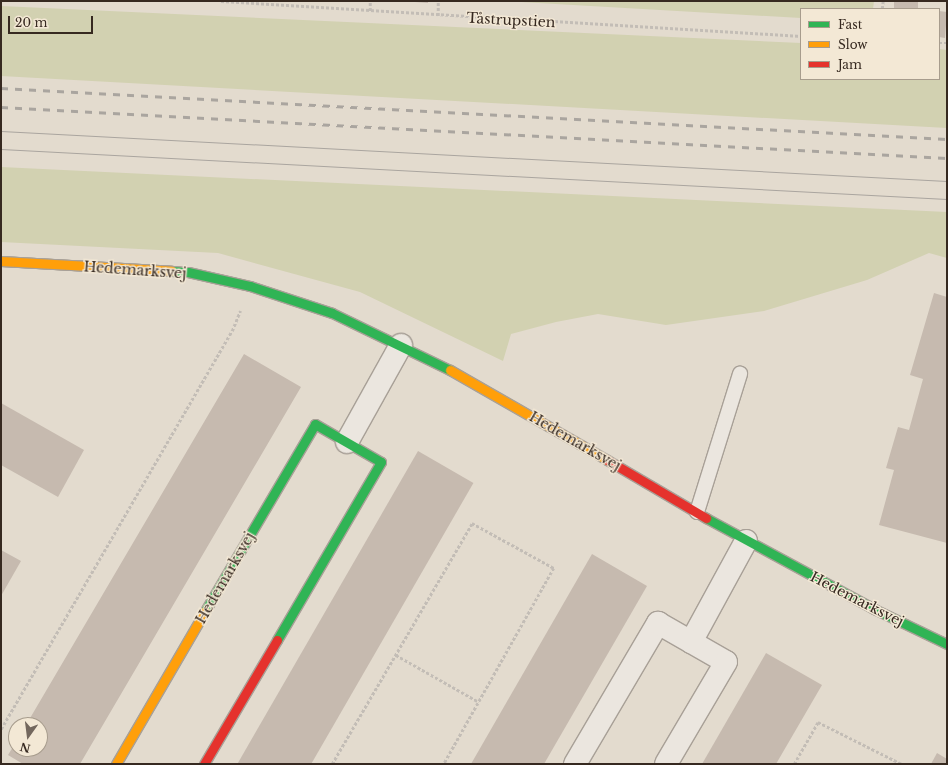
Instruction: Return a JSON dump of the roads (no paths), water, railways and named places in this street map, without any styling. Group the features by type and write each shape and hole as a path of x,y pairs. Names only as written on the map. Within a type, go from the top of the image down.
{"street":[{"name":"Hedemarksvej","path":"1,261 188,272 250,286 332,313 401,344 480,386 746,541 874,609 947,644"},
{"path":"347,442 401,344"},
{"name":"Hedemarksvej","path":"116,764 315,424 381,462 204,764"},
{"path":"692,642 746,541"},
{"path":"575,764 658,623 726,662 666,764"}],"lane":[{"path":"697,512 740,374"}],"tram line":[{"path":"1,131 947,181"},
{"path":"1,149 947,199"}],"railway":[{"path":"1,88 947,139"},
{"path":"1,107 947,158"}]}
